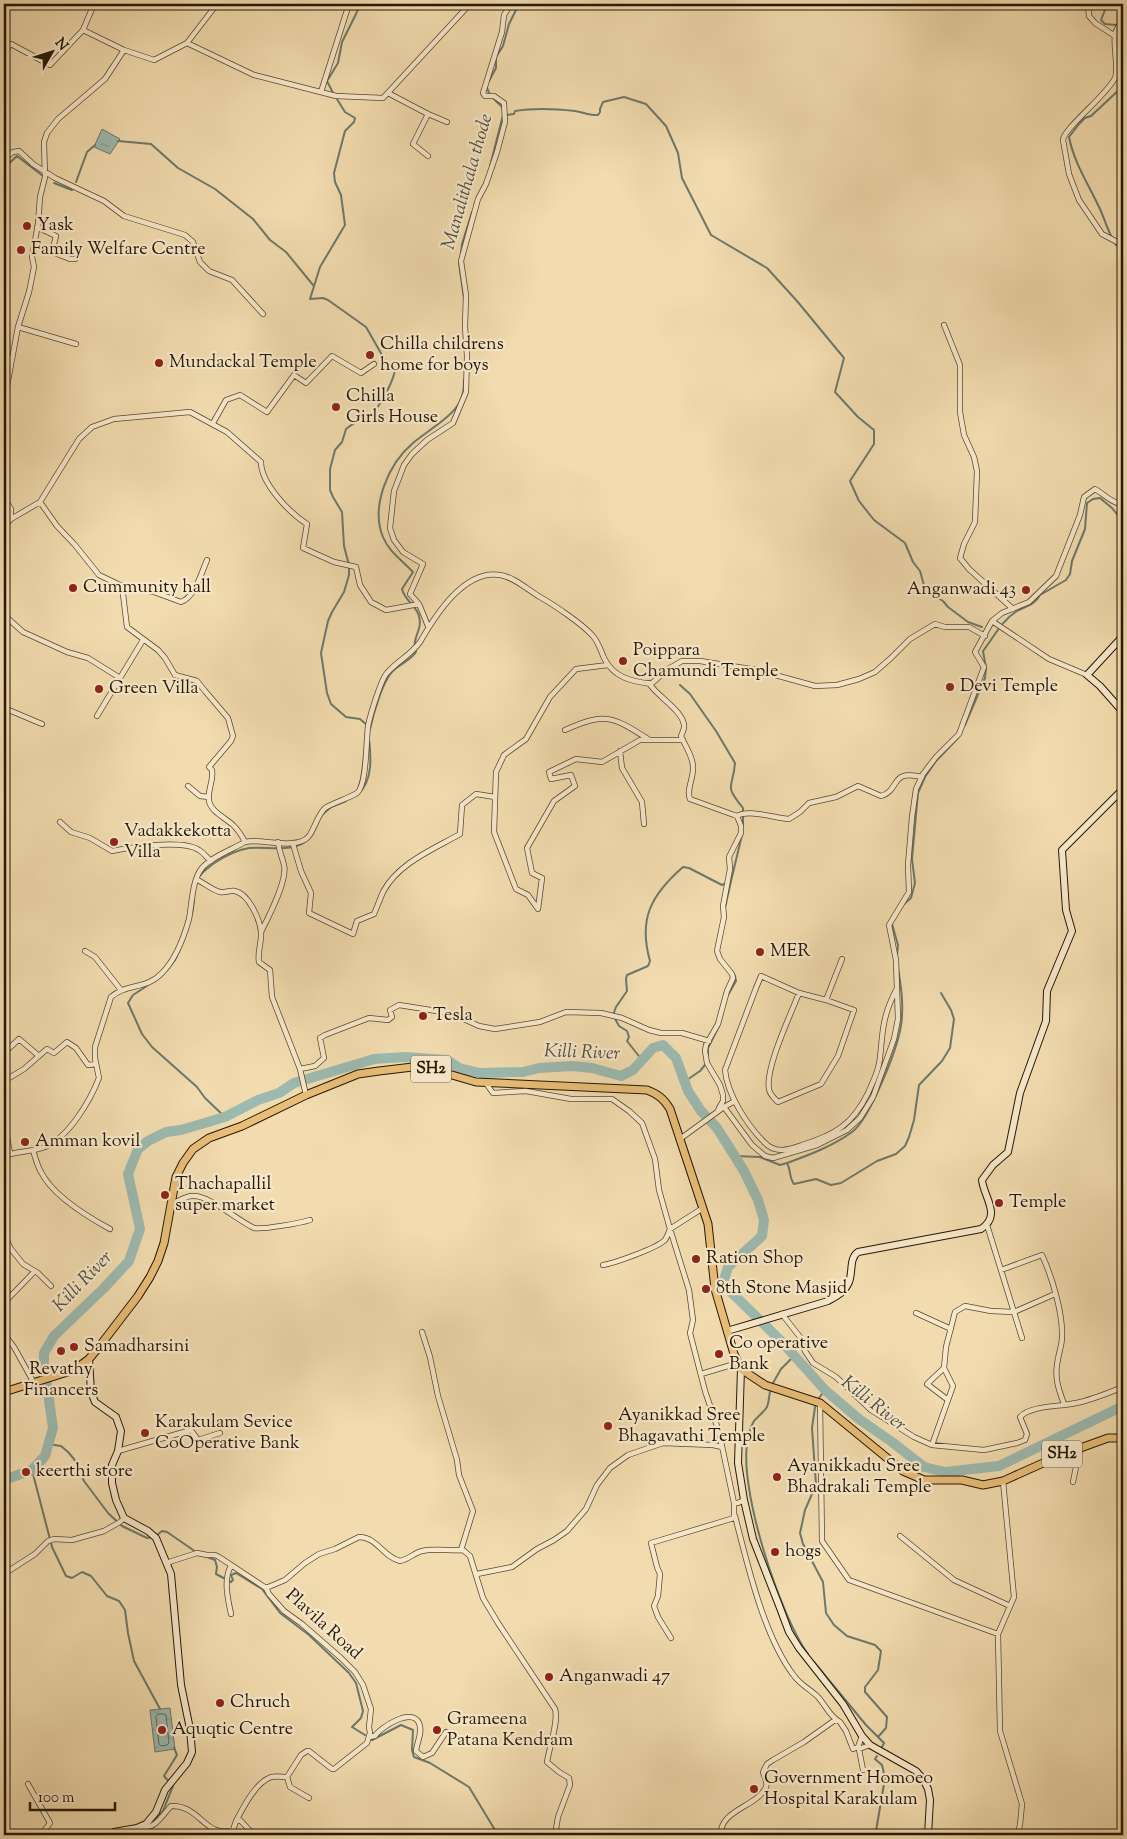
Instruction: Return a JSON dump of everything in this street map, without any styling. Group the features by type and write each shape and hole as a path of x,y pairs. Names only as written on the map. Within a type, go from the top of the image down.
{"main road":[{"path":"1123,636 1087,675 1100,686 1123,712"},
{"path":"727,1331 828,1301 841,1293 850,1280 853,1259 858,1252 980,1229 987,1225 992,1212 990,1202 983,1190 982,1180 1008,1152 1020,1093 1046,1021 1047,991 1072,931 1066,910 1062,850 1123,789"},
{"name":"SH2","path":"4,1392 64,1374 74,1370 89,1359 138,1296 150,1277 164,1243 176,1177 188,1156 200,1144 209,1138 242,1126 306,1095 358,1074 421,1066 476,1082 647,1090 658,1094 665,1100 670,1109 708,1224 715,1289 734,1354 740,1366 765,1385 820,1403 903,1471 924,1480 962,1480 983,1485 1003,1480 1076,1449 1108,1438 1123,1440"},
{"path":"89,1359 91,1392 95,1402 116,1418 121,1431 118,1451 112,1465 112,1483 116,1500 124,1518 154,1536 170,1574 181,1685 190,1729 192,1752 187,1764 160,1798 156,1812 146,1824 137,1828 114,1832 111,1835"},
{"path":"740,1366 738,1463 744,1500 753,1539 789,1632 799,1648 843,1704 862,1736 870,1745 916,1771 923,1779 928,1789 930,1800 928,1835"}],"street":[{"path":"4,52 11,44 50,65 83,30 94,4"},
{"path":"83,30 124,50 154,60 187,43 217,4"},
{"path":"321,92 349,4"},
{"path":"187,43 254,75 336,96 382,98 470,4"},
{"path":"428,626 419,604 410,594 423,564 403,552 394,540 390,528 394,491 404,465 412,454 427,440 453,423 466,392 467,365 464,326 466,294 461,262 478,199 491,172 504,122 506,105 500,99 485,96 483,93 502,32 504,14 511,4"},
{"path":"1088,4 1089,16 1094,23 1114,37"},
{"path":"1123,18 1114,37 1115,78 1098,100 1069,128 1063,138 1069,174 1079,200 1102,234 1123,245"},
{"path":"4,402 18,327 34,267 32,257 45,172 43,148 47,133 58,119 105,79 124,50"},
{"path":"388,93 447,122"},
{"path":"428,114 413,144 428,156"},
{"path":"4,159 10,153 17,150 45,172 104,201 124,216 185,235 193,242 200,262 209,271 232,280 263,314"},
{"path":"37,227 56,236 52,252 75,259"},
{"path":"944,325 960,365 960,412 964,435 974,457 977,471 975,522 964,544 960,558 969,569 1013,609"},
{"path":"18,327 76,344"},
{"path":"213,423 226,400 240,395 268,412 294,375 306,383 332,356 361,374 374,364"},
{"path":"4,527 11,519 40,502 79,439 92,427 114,419 190,412 227,432 262,462 261,468 268,484 287,507 307,524 303,548 334,562 356,567 360,585 372,602 386,610 419,604"},
{"path":"724,1107 752,1145 765,1156 773,1158 817,1145 848,1130 860,1118 873,1097 894,1039 898,1019 896,960 889,925 909,892 908,865 916,789 936,757 958,734 984,667 975,652 992,621 1002,613 1029,602 1056,576 1080,515 1084,496 1095,489 1103,493 1110,501 1120,504 1123,500"},
{"path":"4,498 11,509 11,519"},
{"path":"40,502 57,526 75,545 99,576 122,586 154,592 181,602 186,600 195,587 207,560"},
{"path":"4,1156 10,1153 46,1146 62,1137 78,1116 99,1078 94,1058 98,1032 111,997 121,990 152,982 171,961 188,921 201,868 245,842 252,840 292,844 304,842 309,837 321,812 325,808 357,793 361,788 363,779 368,726 385,674 415,649 428,626 452,596 468,584 484,576 500,575 513,580 553,605 592,635 608,665 616,674 628,680 651,684 668,669 682,661 691,661 757,670 815,686 838,685 875,672 910,639 935,624 945,627 969,626 985,636"},
{"path":"122,586 126,625 158,650 175,675 197,681 228,718 233,736 209,767 214,777 209,797 211,807 233,825 245,842"},
{"path":"4,615 23,632 67,652 88,658 120,678"},
{"path":"992,621 1049,660 1087,675"},
{"path":"97,716 143,640"},
{"path":"608,665 576,669 550,697 526,739 504,755 496,772 494,832 516,889 528,895 538,909 542,878 532,873 527,848 554,801 575,786 571,774 551,779 549,772 576,760 602,762 640,740 683,740"},
{"path":"649,683 678,714 684,727 681,734 693,766 688,792 690,799 737,816 750,813 789,819 810,803 836,797 858,786 881,796 888,793 897,779 903,775 922,777"},
{"path":"4,708 42,724"},
{"path":"564,730 583,722 606,718 620,722 649,740"},
{"path":"620,752 622,768 642,802 644,824"},
{"path":"188,786 200,796 209,797"},
{"path":"292,844 311,892 309,913 353,934 357,921 374,914 384,890 397,875 413,861 460,834 462,804 476,794 496,797"},
{"path":"716,1113 723,1102 723,1095 705,1056 733,978 716,951 724,917 723,906 730,870 729,857 741,833 741,826 737,816"},
{"path":"60,822 71,832 90,838 112,851 184,844 199,850 211,861"},
{"path":"278,843 285,867 280,891 261,932 258,954 259,962 270,970 272,997 300,1069 306,1095"},
{"path":"198,880 213,890 222,893 234,891 240,893 256,917 261,932"},
{"path":"85,951 95,957 121,990"},
{"path":"826,1000 842,959"},
{"path":"800,993 773,1061 769,1089 772,1096 778,1102 821,1084 838,1056 854,1010 800,993 761,976 725,1070 726,1081 735,1101 755,1134 768,1147 778,1150 787,1150 813,1142 841,1129 856,1114 871,1086 878,1067 886,1015 897,988"},
{"path":"300,1069 315,1066 324,1058 320,1038 369,1018 388,1020 392,1017 390,1010 399,1005 455,1015 479,1026 495,1029 540,1022 566,1012 602,1013 618,1017 649,1030 661,1033 682,1034 709,1041"},
{"path":"4,1053 19,1039 39,1056"},
{"path":"4,1081 24,1069 47,1049 54,1053 67,1042 76,1048 88,1065 96,1064"},
{"path":"485,1082 493,1093 526,1091 571,1099 612,1099 642,1123 655,1159 659,1190 689,1290 693,1320 690,1333 719,1432 735,1516 745,1555 764,1615 778,1649 795,1677 817,1697 835,1720 840,1722 853,1749 858,1747 862,1736"},
{"path":"680,1139 735,1101"},
{"path":"4,1121 10,1153"},
{"path":"33,1150 41,1173 58,1193 88,1218 110,1229"},
{"path":"171,1204 191,1196 198,1196 221,1207 254,1228 262,1230 286,1224 297,1225 310,1220"},
{"path":"603,1265 624,1259 658,1244 665,1239 670,1229 703,1208"},
{"path":"987,1225 1022,1338"},
{"path":"4,1235 10,1249 23,1264 51,1286"},
{"path":"1000,1270 1042,1255 1055,1294 1062,1335 1056,1381 1064,1404"},
{"path":"4,1303 34,1272"},
{"path":"932,1446 953,1386 944,1368 946,1347 955,1312 965,1306 991,1311 1014,1312 1055,1294"},
{"path":"916,1313 951,1329"},
{"path":"782,1314 800,1337 805,1351 813,1363 836,1377 858,1400 871,1410 900,1429 932,1446 984,1450 1017,1444 1025,1440 1027,1434 1020,1417 1026,1412 1064,1404 1075,1404 1123,1387"},
{"path":"422,1332 459,1475 473,1511 461,1550"},
{"path":"4,1334 14,1347 34,1383"},
{"path":"701,1374 740,1366"},
{"path":"944,1368 927,1384 948,1400"},
{"path":"820,1403 822,1541 848,1580 998,1634"},
{"path":"118,1451 191,1430 198,1440 220,1433"},
{"path":"477,1574 512,1567 567,1531 586,1509 598,1485 610,1468 628,1454 663,1443 722,1447"},
{"path":"1073,1482 1076,1467 1076,1449"},
{"path":"1003,1480 1014,1598 998,1634 1000,1731 1022,1804 1017,1835"},
{"path":"734,1503 744,1500"},
{"path":"671,1638 658,1617 654,1606 658,1596 660,1574 651,1544 734,1518 735,1516"},
{"path":"4,1574 35,1554 48,1541 54,1539 72,1540 104,1531 124,1518"},
{"path":"900,1536 954,1580 1010,1606"},
{"path":"166,1563 197,1553 215,1555 266,1588 285,1580 319,1554 335,1549 359,1537 373,1540 387,1554 400,1561 427,1550 465,1551 469,1555 477,1574 484,1598 498,1623 555,1708 556,1712 547,1762 570,1778 570,1785 558,1817 555,1835"},
{"path":"231,1566 228,1571 228,1599 231,1614"},
{"name":"Plavila Road","path":"266,1588 284,1611 302,1624 355,1672 363,1685 371,1709 369,1737"},
{"path":"309,1798 290,1787 287,1777 301,1755 307,1751 334,1769 368,1743 369,1737 375,1736 380,1729 399,1719 414,1718 419,1722 421,1729 416,1751 423,1757 432,1753 446,1732"},
{"path":"721,1835 720,1829 730,1816 759,1796 765,1788 766,1783 763,1772 767,1764 804,1742 835,1720"},
{"path":"863,1770 859,1749 870,1745"},
{"path":"137,1828 149,1828 160,1820 171,1806 180,1806 190,1811 216,1832 224,1834 233,1830 246,1802 266,1780 273,1776 287,1777"},
{"path":"28,1784 50,1823 41,1835"},
{"path":"236,1821 240,1820 254,1835"}],"water":[{"path":"102,129 120,139 110,154 94,147"},
{"name":"Aquqtic Centre","path":"170,1708 175,1749 155,1752 150,1710"}],"waterway":[{"path":"334,95 327,81 338,63 342,42 360,4"},
{"name":"Manalithala thode","path":"489,81 496,68 496,57 503,46 509,24 519,4"},
{"path":"1111,4 1107,5 1101,20 1105,24 1116,25 1123,31"},
{"path":"1112,238 1078,165 1069,137 1085,118 1091,116 1120,89 1119,62 1123,37"},
{"name":"Manalithala thode","path":"487,88 490,95 502,107"},
{"path":"335,96 345,112 355,118 354,122 345,131 334,173 335,182 341,195 345,225 320,267 310,299 323,298 328,300 366,327 386,362 395,371 385,395 374,412 346,429 342,442 335,450 330,469 330,490 342,512 344,546 349,565 349,575 344,592 328,621 321,653 327,693 331,704 346,717 360,719 367,725"},
{"path":"507,115 514,114 515,111 529,109 575,111 598,115 603,102 624,97 646,104 666,126 678,153 682,178 711,235 767,268 844,358 835,392 858,417 874,430 874,444 850,481 859,501 874,520 905,543 929,593 943,601 968,622 982,627"},
{"name":"Manalithala thode","path":"490,166 503,115"},
{"path":"118,141 151,144 178,168 215,189 253,219 270,240 286,252 313,285"},
{"path":"76,182 87,152 95,145"},
{"path":"4,168 17,156 43,176"},
{"path":"54,183 72,190"},
{"name":"Manalithala thode","path":"461,253 472,212"},
{"path":"1114,242 1123,248"},
{"name":"Manalithala thode","path":"459,263 464,298"},
{"name":"Manalithala thode","path":"370,729 386,681 394,670 416,652 415,642 420,626 418,612 402,589 413,572 392,552 383,537 380,525 380,499 390,473 404,452 456,408 462,397 464,380"},
{"path":"965,725 985,678 986,668 983,651 1002,624 1011,615 1033,603 1040,595 1066,580 1070,574 1072,561 1085,529 1087,503 1093,499 1100,498 1120,518 1123,517"},
{"path":"680,685 690,694 716,731 735,763 731,790 743,808 743,827"},
{"path":"903,905 911,898 915,883 912,859 918,793 925,777 936,761 958,738"},
{"path":"359,793 364,788 369,775 369,739"},
{"path":"321,816 331,807 346,801"},
{"path":"642,1060 627,1041 629,1037 627,1031 619,1026 613,1015 627,991 627,975 648,966 650,961 646,933 650,909 655,898 683,867 689,868 722,885 731,881 742,835"},
{"path":"199,877 217,861 240,850 249,848 289,848 303,843 309,838"},
{"path":"725,908 731,881"},
{"path":"192,914 194,901"},
{"path":"892,924 898,945 897,955"},
{"path":"167,970 175,960 180,949"},
{"path":"728,995 736,981 729,967"},
{"path":"787,1163 837,1142 852,1132 867,1113 889,1065 899,1035 902,1003 898,968"},
{"path":"156,980 133,995 128,1003 142,1034 152,1047 197,1087 205,1098 225,1117"},
{"path":"735,1156 760,1157 780,1165 787,1163 794,1184 816,1179 831,1185 841,1183 877,1161 896,1154 905,1146 909,1137 914,1120 919,1085 942,1061 950,1048 954,1019 941,993"},
{"path":"708,1059 708,1048 719,1026"},
{"name":"Killi River","path":"4,1480 32,1470 45,1456 53,1428 44,1353 54,1336 129,1261 140,1229 128,1174 138,1149 148,1141 166,1132 181,1130 225,1117 258,1100 279,1093 294,1083 374,1059 405,1057 447,1060 459,1068 480,1073 523,1072 539,1068 572,1066 592,1068 621,1076 633,1070 653,1048 663,1045 676,1058 688,1091 701,1111 717,1128 744,1171 758,1200 764,1220 762,1236 728,1267 724,1280 730,1291 781,1341 825,1390 859,1419 924,1467 945,1472 999,1466 1119,1408 1123,1408"},
{"path":"684,1082 700,1071 705,1065"},
{"path":"773,1383 781,1369 794,1356"},
{"path":"819,1398 825,1390"},
{"path":"770,1392 767,1407 754,1421 748,1437 746,1460 749,1487 763,1550 785,1611 808,1654"},
{"path":"815,1407 812,1428 816,1485 805,1510 800,1533 803,1544 823,1582 826,1613 834,1625 847,1636 875,1645 881,1651 878,1670 865,1687 865,1692 887,1717 886,1728 878,1737"},
{"path":"48,1444 61,1446 68,1452 74,1459 84,1481 108,1513 122,1526 147,1538 152,1537"},
{"path":"32,1470 52,1547 66,1576 72,1578 82,1572 91,1576 107,1596 119,1601 125,1610 134,1661 160,1709"},
{"path":"156,1536 162,1531 167,1532 196,1552"},
{"path":"207,1557 215,1560 216,1574 231,1582 233,1580 231,1575 236,1573 262,1589 280,1613 309,1635 349,1673 356,1683 363,1711 361,1718 352,1727 365,1735"},
{"path":"814,1662 866,1725 884,1743 882,1747"},
{"path":"372,1740 401,1725 413,1730 412,1750 414,1757 430,1763 469,1787 498,1835"},
{"path":"150,1824 163,1811 173,1786 164,1776 177,1755 174,1748"},
{"path":"877,1756 875,1759 882,1765 885,1778 876,1831 877,1835"},
{"path":"120,1835 132,1834 143,1830"}],"place":[{"name":"Yask","path":"27,226"},
{"name":"Family Welfare Centre","path":"21,250"},
{"name":"Chilla childrens home for boys","path":"370,355"},
{"name":"Mundackal Temple","path":"159,363"},
{"name":"Chilla Girls House","path":"336,407"},
{"name":"Cummunity hall","path":"73,588"},
{"name":"Anganwadi 43","path":"1026,590"},
{"name":"Poippara Chamundi Temple","path":"623,661"},
{"name":"Devi Temple","path":"950,687"},
{"name":"Green Villa","path":"99,689"},
{"name":"Vadakkekotta Villa","path":"114,842"},
{"name":"MER","path":"760,952"},
{"name":"Tesla","path":"423,1016"},
{"name":"Amman kovil","path":"25,1142"},
{"name":"Thachapallil super market","path":"165,1195"},
{"name":"Temple","path":"999,1203"},
{"name":"Ration Shop","path":"696,1259"},
{"name":"8th Stone Masjid","path":"706,1289"},
{"name":"Samadharsini","path":"74,1347"},
{"name":"Revathy Financers","path":"61,1351"},
{"name":"Co operative Bank","path":"719,1354"},
{"name":"Ayanikkad Sree Bhagavathi Temple","path":"608,1426"},
{"name":"Karakulam Sevice CoOperative Bank","path":"145,1433"},
{"name":"keerthi store","path":"26,1472"},
{"name":"Ayanikkadu Sree Bhadrakali Temple","path":"777,1477"},
{"name":"hogs","path":"775,1552"},
{"name":"Anganwadi 47","path":"549,1677"},
{"name":"Chruch","path":"220,1703"},
{"name":"Aquqtic Centre","path":"162,1730"},
{"name":"Grameena Patana Kendram","path":"437,1730"},
{"name":"Government Homoeo Hospital Karakulam","path":"754,1789"}]}
